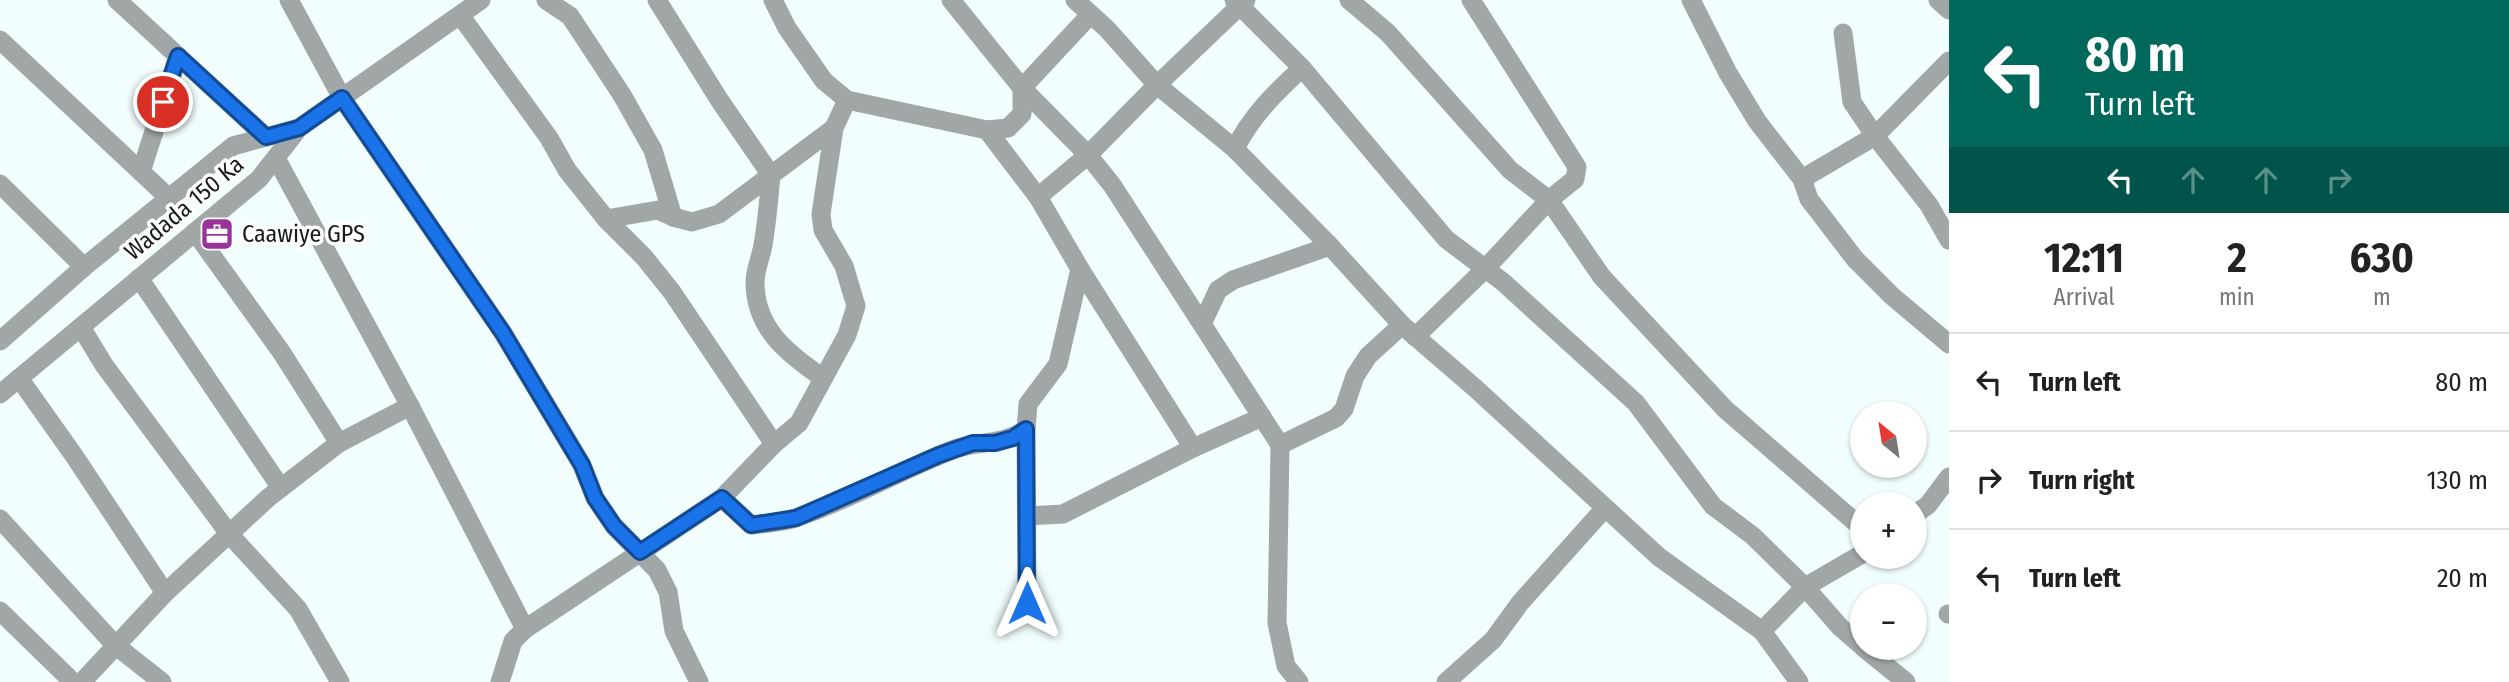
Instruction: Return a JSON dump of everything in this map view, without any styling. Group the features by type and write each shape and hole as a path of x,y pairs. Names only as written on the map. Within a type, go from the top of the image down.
{"street":[{"path":"117,0 266,137"},
{"path":"289,0 342,98 503,333 582,465 595,498 614,526 657,570 668,592 674,631 699,682"},
{"path":"299,128 481,0"},
{"path":"546,0 570,16 622,95 653,150 673,218"},
{"path":"657,0 720,101 771,175 763,245 755,280 757,307 769,333 790,355 823,378"},
{"path":"773,0 787,28 824,81 847,100 987,130 1008,128 1022,114 1022,88 1090,15"},
{"path":"951,0 1022,88 1088,155 1112,186 1280,445 1278,623 1286,666 1299,682"},
{"path":"1075,0 1107,29 1157,85 1235,149 1331,246 1409,331 1660,556 1762,631 1800,682"},
{"path":"1349,0 1388,33 1510,170 1549,200 1602,277 1725,409 1850,518"},
{"path":"1280,445 1336,418 1344,409 1355,376 1368,356 1409,331 1485,270 1549,200 1575,179 1577,167 1471,0"},
{"path":"1691,0 1728,73 1757,121 1802,179 1809,199 1855,259 1892,296 1949,344"},
{"path":"1938,0 1949,10"},
{"path":"1038,197 1088,155 1240,2 1302,68 1446,239 1503,282 1636,403 1713,506 1753,536 1850,636"},
{"path":"460,15 549,138 567,170 606,219 644,257 672,292 774,444"},
{"path":"1843,33 1852,102 1929,205 1949,240"},
{"path":"0,40 169,198"},
{"path":"141,172 178,56"},
{"path":"1802,179 1875,136 1949,62"},
{"path":"1235,149 1244,130 1264,104 1302,68"},
{"path":"500,682 513,641 525,629 722,498 774,444 799,423 847,335 856,306 844,266 823,230 821,214 834,128 847,100"},
{"name":"Wadada 150 Ka","path":"2,335 233,146 299,128"},
{"name":"Wadada 150 Ka","path":"0,394 259,179 299,128"},
{"path":"606,219 658,210 673,218 692,222 719,214 834,128"},
{"path":"987,130 1038,197 1193,448"},
{"path":"275,158 410,406 525,629"},
{"path":"0,184 84,267"},
{"path":"195,232 282,354 339,443"},
{"path":"1202,324 1218,290 1233,280 1331,246"},
{"path":"1027,603 1028,404 1058,364 1080,269"},
{"path":"139,278 281,488"},
{"path":"81,327 104,365 230,535 298,609 341,682"},
{"path":"19,378 165,593"},
{"path":"82,682 165,593 281,488 339,443 410,406"},
{"path":"1027,516 1063,514 1193,448 1262,417"},
{"path":"722,498 751,525 796,518 939,455 973,443 995,443 1013,438 1026,429"},
{"path":"1927,506 1949,477"},
{"path":"1446,682 1493,640 1520,603 1605,508"},
{"path":"0,519 115,645 162,682"},
{"path":"1762,631 1805,587 1850,561"},
{"path":"0,611 73,682"},
{"path":"1879,660 1906,682"}],"place":[{"name":"Caawiye GPS","path":"217,234"}],"route":[{"path":"163,102 178,56 266,137 299,128 342,98 503,333 582,465 595,498 614,526 640,552 722,498 751,525 796,518 939,455 973,443 995,443 1013,438 1026,429 1027,603"}]}
